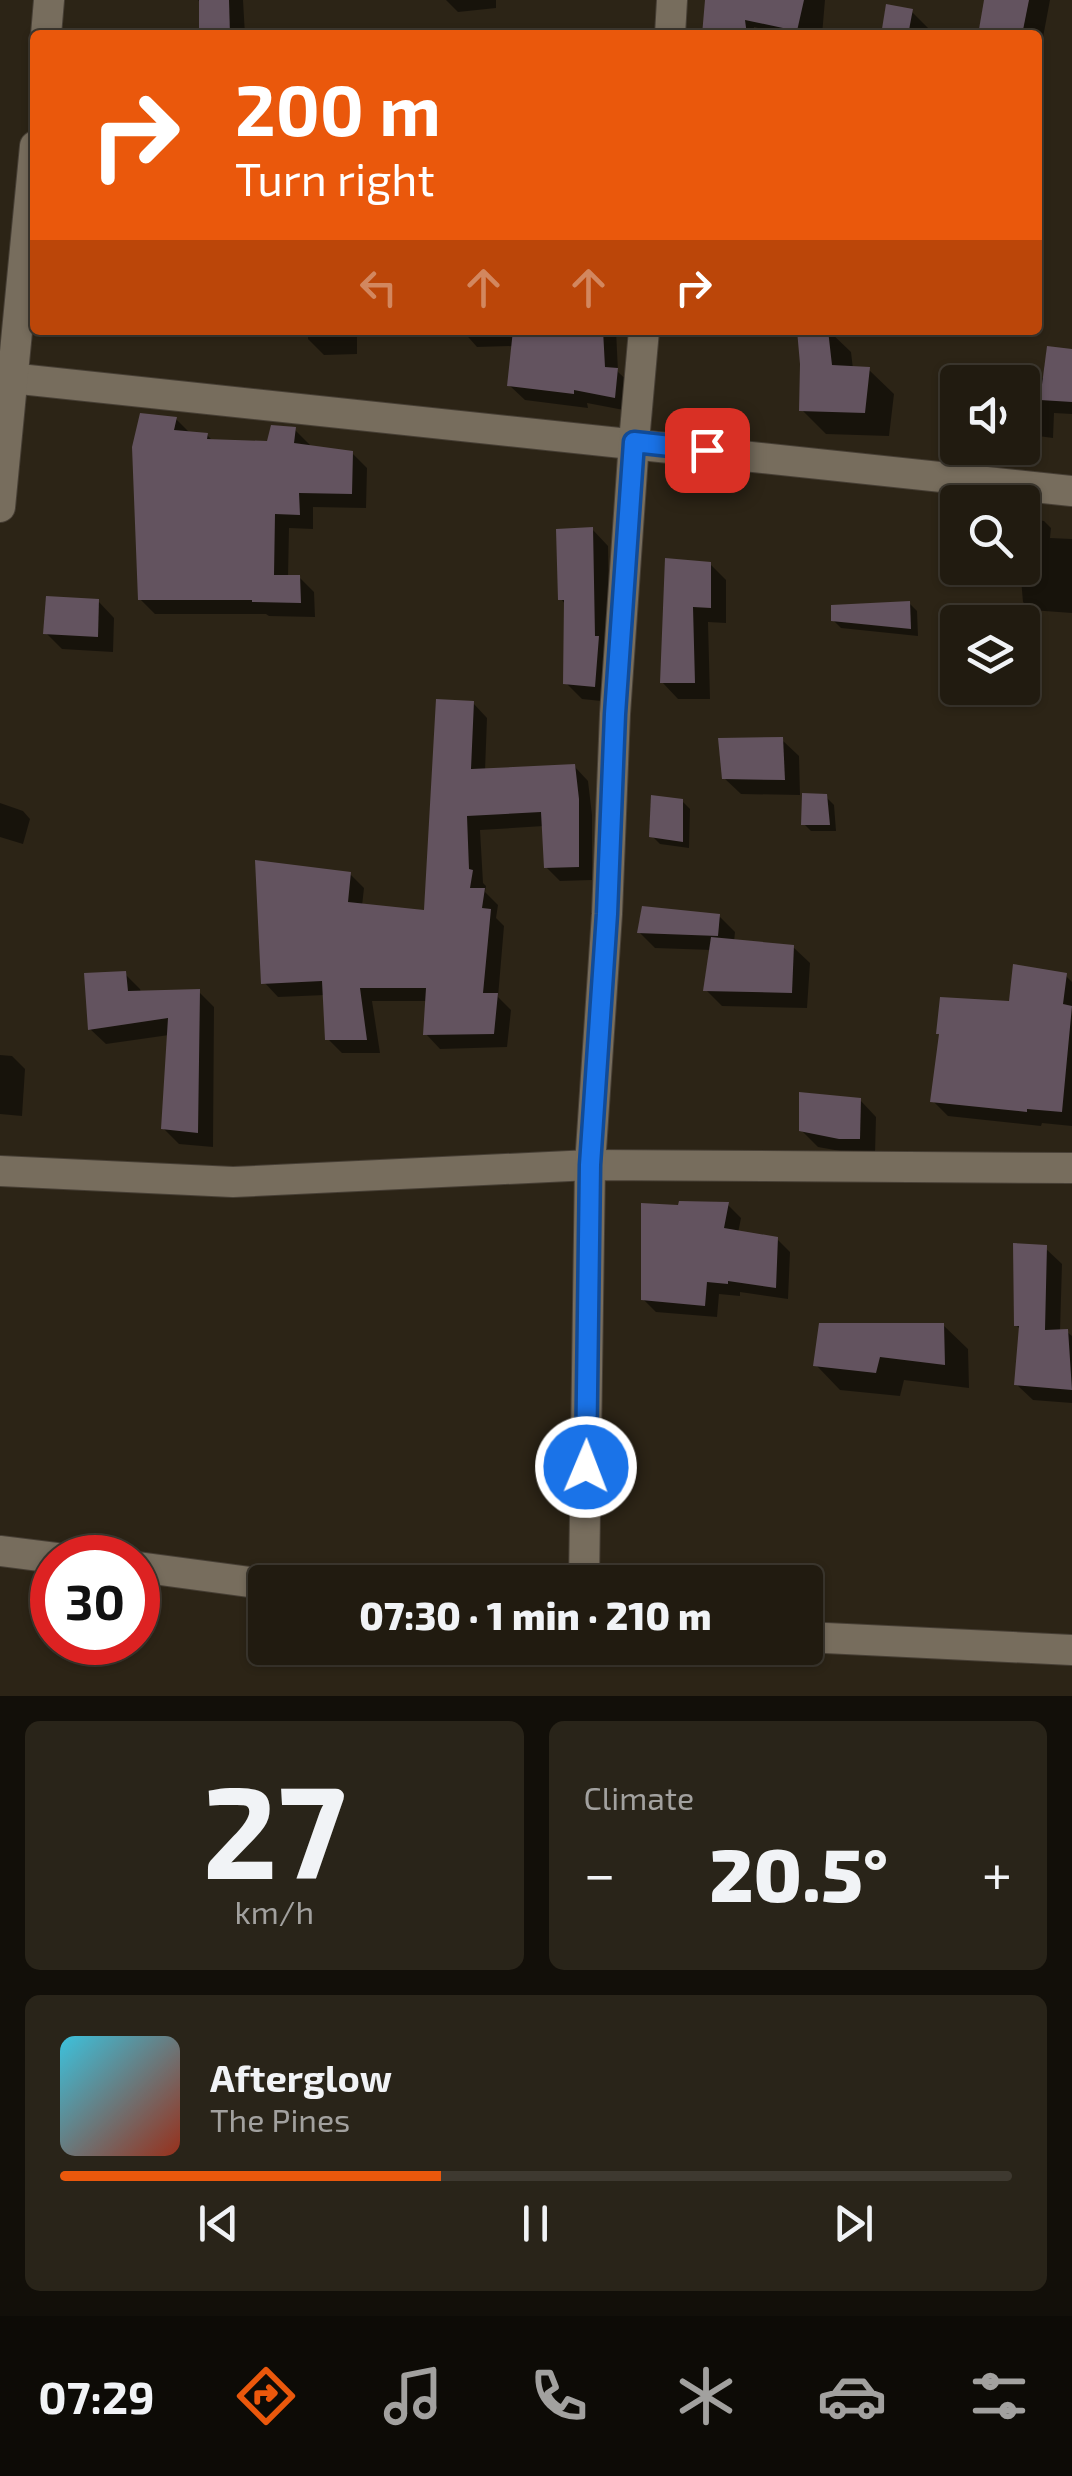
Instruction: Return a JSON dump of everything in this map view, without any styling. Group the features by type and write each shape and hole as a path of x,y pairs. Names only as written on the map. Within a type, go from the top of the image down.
{"street":[{"path":"46,30 49,0"},
{"path":"670,30 672,0"},
{"path":"0,508 6,377 30,186"},
{"path":"584,1565 590,1165 607,914 615,714 644,335"},
{"path":"6,377 1072,491"},
{"path":"0,1172 233,1182 590,1165 1072,1168"},
{"path":"0,1551 30,1555"},
{"path":"160,1570 248,1582"},
{"path":"823,1637 1072,1650"}],"building":[{"path":"199,0 229,0 230,30 199,30"},
{"path":"705,0 804,0 797,30 745,20 746,30 702,30"},
{"path":"984,0 1029,0 1023,30 979,30"},
{"path":"886,4 913,9 909,30 882,30"},
{"path":"512,335 603,335 605,367 618,368 615,398 574,390 574,394 507,386"},
{"path":"797,335 829,335 832,365 870,367 865,413 799,411"},
{"path":"1047,346 1072,349 1072,402 1040,400"},
{"path":"140,413 177,417 174,430 208,433 207,439 267,441 271,425 296,427 294,443 353,451 352,494 299,493 300,515 275,514 274,575 300,575 301,603 138,600 132,447"},
{"path":"593,527 595,636 599,636 595,687 563,684 564,600 558,600 556,529"},
{"path":"665,558 711,562 711,608 693,607 695,683 660,683"},
{"path":"46,596 99,599 98,637 43,634"},
{"path":"910,601 911,629 831,621 831,605"},
{"path":"436,699 474,701 471,769 575,764 579,867 544,868 541,812 467,816 469,869 473,870 470,888 485,888 482,908 491,909 483,993 498,993 494,1034 423,1035 426,988 360,988 367,1040 325,1040 322,981 261,984 255,860 351,872 348,902 424,910"},
{"path":"783,737 785,780 722,779 718,738"},
{"path":"802,793 827,794 830,825 801,825"},
{"path":"651,795 683,799 683,842 649,837"},
{"path":"642,906 720,914 718,936 637,933"},
{"path":"711,937 794,945 792,993 703,991"},
{"path":"1013,964 1067,973 1063,1004 1072,1006 1062,1112 930,1102 940,997 1009,1001"},
{"path":"126,971 128,991 200,989 198,1133 161,1129 168,1018 88,1030 84,973"},
{"path":"799,1092 861,1098 860,1139 799,1131"},
{"path":"679,1201 729,1202 724,1228 778,1237 776,1288 707,1282 705,1306 641,1300 641,1203 678,1205"},
{"path":"1013,1243 1047,1245 1045,1330 1068,1329 1072,1390 1014,1385 1019,1326 1014,1326"},
{"path":"819,1323 944,1323 945,1365 880,1357 876,1373 813,1366"}],"route":[{"path":"586,1467 590,1165 634,442 707,450"}]}
